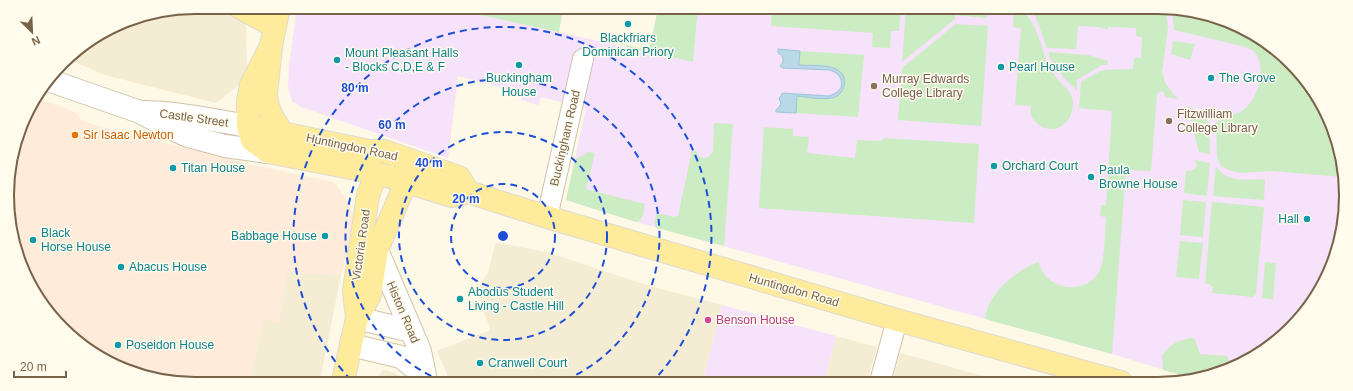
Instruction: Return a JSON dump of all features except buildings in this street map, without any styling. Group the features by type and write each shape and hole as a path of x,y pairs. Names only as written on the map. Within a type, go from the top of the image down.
{"main road":[{"path":"252,14 275,27"},
{"path":"268,152 252,140 248,126 248,101 251,85 275,27"},
{"path":"275,27 266,87 266,102 272,118 282,132"},
{"name":"Huntingdon Road","path":"248,126 369,151 394,167 452,196 468,192 547,217 897,320 1100,377"},
{"name":"Huntingdon Road","path":"268,152 394,167"},
{"name":"Victoria Road","path":"344,377 357,318 370,295 377,250 394,167"},
{"name":"Victoria Road","path":"357,318 354,291 368,195 394,167"}],"street":[{"name":"Buckingham Road","path":"547,217 583,59"},
{"name":"Castle Street","path":"54,82 140,112 188,136 226,146 268,152"},
{"name":"Castle Street","path":"140,112 169,112 248,126"},
{"name":"Histon Road","path":"377,250 420,351 425,377"},
{"path":"357,318 411,331"},
{"path":"881,377 897,320"},
{"name":"Histon Road","path":"351,345 401,357 424,377"}],"shaded area":[{"path":"184,14 231,14 246,23 247,79 216,103 105,75 73,62 105,38 126,28 160,17"},
{"path":"296,14 476,14 693,62 698,14 1169,14 1193,17 1238,33 1268,52 1294,76 1315,105 1325,126 1336,160 1339,184 1339,207 1336,231 1325,265 1315,286 1286,324 1268,339 1238,358 1204,371 1181,375 1112,354 637,222 566,200 586,108 541,97 539,105 521,100 522,93 458,76 448,158 301,107 292,101 288,87 289,66"},
{"path":"42,100 77,113 81,120 98,126 257,166 334,182 345,197 356,222 341,275 287,273 279,324 263,318 251,377 184,377 149,371 126,363 105,353 67,324 38,286 28,265 17,231 14,207 14,184 17,160 28,126"},
{"path":"498,243 547,252 640,283 722,305 704,377 448,377 437,351 490,330 482,305 479,288 488,272 495,244"},
{"path":"287,273 341,275 321,377 251,377 263,318 279,323"},
{"path":"722,305 836,336 825,377 704,377"},
{"path":"836,336 877,347 868,377 825,377"},
{"path":"900,353 988,377 893,377"},
{"path":"387,370 400,377 378,377 382,371"}],"green space":[{"path":"475,14 558,14 562,15 559,32"},
{"path":"657,14 698,14 693,62 626,47 627,45 649,50"},
{"path":"772,14 901,14 899,31 891,31 890,48 872,47 873,33 771,26"},
{"path":"906,14 987,14 987,18 955,15 955,19 902,62"},
{"path":"1014,14 1026,15 1034,25 1048,65 1072,97 1072,112 1065,123 1059,127 1053,129 1039,125 1032,116 1031,106 1015,105 1021,28 1013,27"},
{"path":"1032,14 1166,14 1168,28 1162,72 1169,89 1178,99 1165,97 1164,92 1162,91 1157,94 1151,171 1126,170 1112,354 985,319 991,300 1004,284 1020,271 1038,262 1043,273 1060,286 1082,286 1095,278 1099,272 1104,254 1106,217 1100,216 1101,205 1106,205 1112,111 1079,108 1081,82 1102,70 1133,69 1134,58 1141,58 1142,37 1136,36 1136,28 1108,27 1108,30 1099,27 1078,26 1076,49 1047,48 1036,18"},
{"path":"1172,15 1204,20 1227,28 1248,38 1286,67 1301,85 1320,115 1333,149 1338,177 1271,171 1239,173 1221,166 1217,157 1216,122 1222,120 1225,115 1238,113 1246,108 1251,101 1258,86 1260,77 1261,69 1259,61 1255,53 1246,47 1174,30"},
{"path":"956,24 988,26 981,126 898,120 902,68"},
{"path":"1173,41 1195,44 1190,60 1171,54"},
{"path":"800,51 864,55 858,117 796,113 796,96 832,98 844,89 843,75 830,67 799,65"},
{"path":"1048,52 1088,55 1108,61 1107,65 1102,65 1077,80 1077,91 1056,68"},
{"path":"1187,106 1201,112 1203,118 1209,122 1210,154 1199,152"},
{"path":"714,123 733,124 724,246 657,228 654,223 657,213 674,217 678,216 692,151 696,151 704,158 713,152"},
{"path":"764,127 793,129 793,136 809,137 807,153 855,158 857,140 882,141 883,138 979,144 974,223 759,208"},
{"path":"589,152 595,153 586,189 645,204 643,214 639,221 636,222 566,200 575,159"},
{"path":"1195,160 1210,163 1207,196 1184,193 1186,171 1194,170 1197,166"},
{"path":"1216,166 1225,175 1231,178 1244,180 1265,179 1264,200 1213,196"},
{"path":"1183,200 1206,202 1203,237 1180,235"},
{"path":"1212,202 1264,207 1256,294 1253,297 1212,293 1213,287 1209,284 1205,284"},
{"path":"1180,241 1203,243 1199,279 1176,277"},
{"path":"1265,262 1276,263 1273,299 1262,298"},
{"path":"1194,338 1200,354 1227,356 1230,362 1193,374 1181,375 1163,370 1162,355 1172,345"}],"water":[{"path":"778,49 800,51 799,65 823,66 836,69 845,80 843,90 836,96 827,99 797,96 796,113 776,112 781,104 779,98 782,93 829,96 836,93 841,88 840,77 830,70 783,68 780,66 783,59 778,53"}],"place":[{"name":"Blackfriars Dominican Priory","path":"628,24"},
{"name":"Mount Pleasant Halls - Blocks C,D,E & F","path":"337,60"},
{"name":"Buckingham House","path":"519,65"},
{"name":"Pearl House","path":"1001,67"},
{"name":"The Grove","path":"1211,78"},
{"name":"Murray Edwards College Library","path":"874,86"},
{"name":"Fitzwilliam College Library","path":"1169,121"},
{"name":"Sir Isaac Newton","path":"75,135"},
{"name":"Orchard Court","path":"994,166"},
{"name":"Titan House","path":"173,168"},
{"name":"Paula Browne House","path":"1091,177"},
{"name":"Hall","path":"1307,219"},
{"name":"Babbage House","path":"325,236"},
{"name":"Black Horse House","path":"33,240"},
{"name":"Abacus House","path":"121,267"},
{"name":"Abodus Student Living - Castle Hill","path":"460,299"},
{"name":"Benson House","path":"708,320"},
{"name":"Poseidon House","path":"118,345"},
{"name":"Cranwell Court","path":"480,363"}]}
